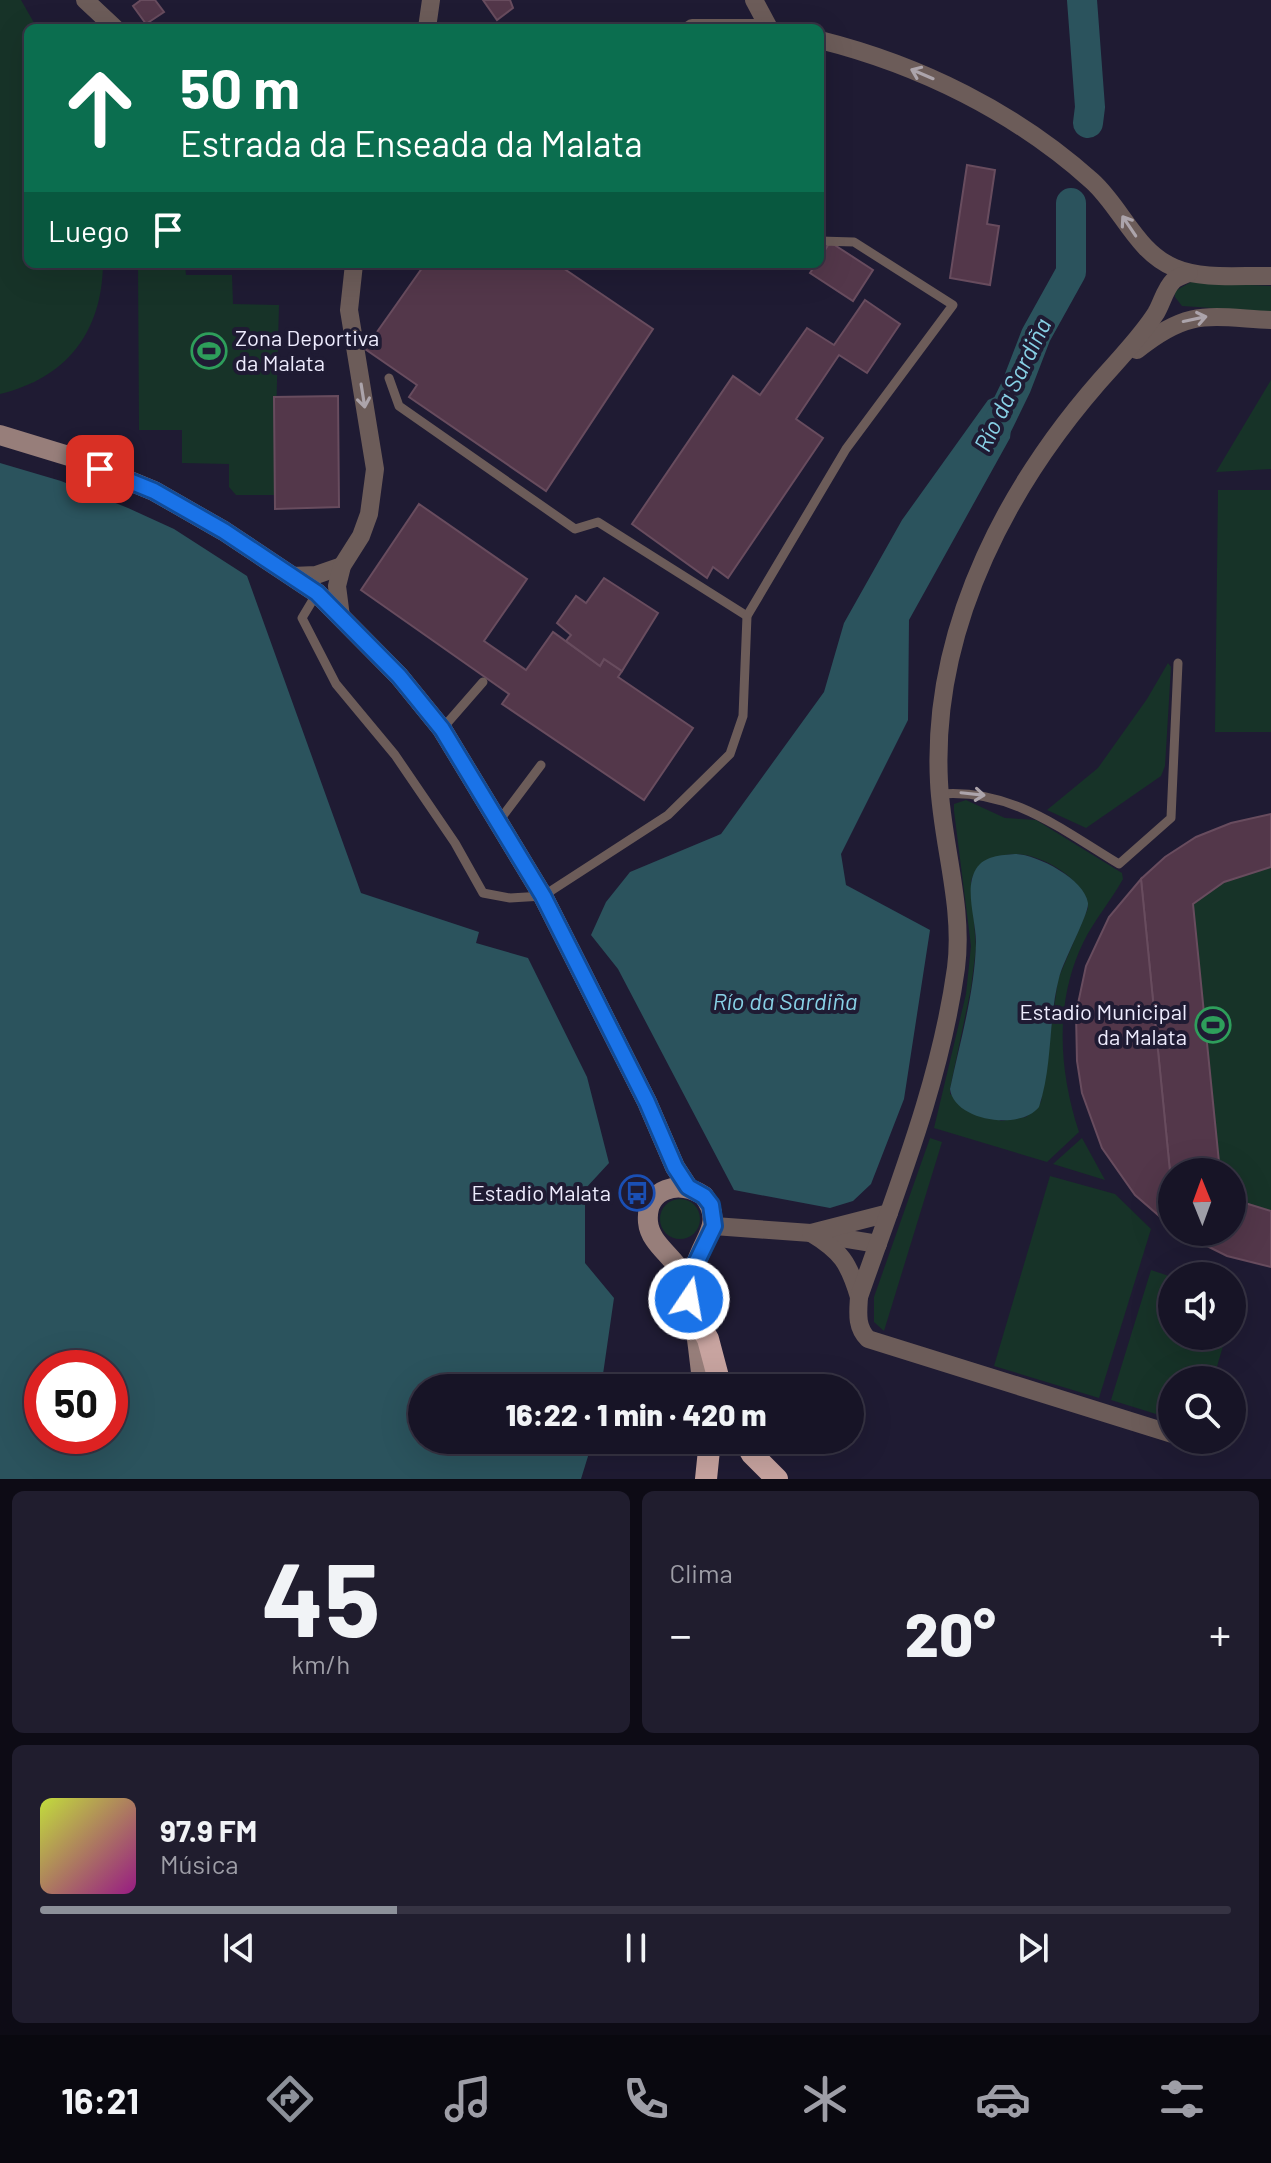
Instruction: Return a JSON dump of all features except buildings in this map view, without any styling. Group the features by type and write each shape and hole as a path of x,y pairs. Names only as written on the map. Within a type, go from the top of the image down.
{"highway":[{"path":"690,1304 708,1339 717,1374"},
{"path":"706,1479 709,1454"},
{"path":"752,1454 777,1479"}],"main road":[{"path":"0,435 72,457 154,491 317,593 399,676 442,729 543,896 647,1102 665,1147 688,1187"},
{"path":"665,1147 663,1169 650,1207 648,1226 651,1235 683,1275 701,1374"},
{"path":"655,1199 673,1187 688,1187 704,1196 711,1205 709,1235 696,1263 690,1304"},
{"path":"665,1249 685,1253 709,1235"},
{"path":"713,1454 717,1479"}],"street":[{"path":"85,0 111,24"},
{"path":"428,24 431,0"},
{"path":"754,0 767,24"},
{"path":"824,41 927,75 1010,121 1105,193 1134,234 1155,256 1189,273 1271,276"},
{"path":"341,617 337,586 342,566 361,536 369,514 375,469 349,310 354,268"},
{"path":"859,1297 936,1072 957,956 958,921 940,794 939,761 949,674 982,563 1007,510 1036,460 1148,326 1173,281 1189,273"},
{"path":"1106,374 1166,329 1193,318 1271,320"},
{"path":"292,576 316,575 342,566"},
{"path":"811,1233 889,1213"},
{"path":"811,1233 844,1258 852,1271 859,1297 859,1325 868,1339 1158,1430"},
{"path":"709,1235 811,1233 878,1244"}],"lane":[{"path":"317,593 302,618 336,684 395,755 455,843 483,893 510,898 543,896 668,815 730,754 743,716 747,616 846,449 953,305 854,242 824,241"},
{"path":"389,378 399,406 575,529 598,522 747,616"},
{"path":"940,794 976,793 1006,801 1041,816 1119,864 1171,818 1178,663"},
{"path":"442,729 483,682"},
{"path":"499,821 541,765"}],"shaded area":[{"path":"0,0 21,0 35,24 24,24 24,268 103,268 96,311 88,331 76,348 62,364 44,376 24,387 0,394"},
{"name":"Zona Deportiva da Malata","path":"138,268 185,268 186,275 232,275 233,304 279,305 274,495 236,495 229,487 229,464 182,463 182,430 139,430"},
{"path":"1191,282 1271,286 1271,312 1182,306 1175,297 1175,291"},
{"path":"1271,380 1271,469 1216,472"},
{"path":"1218,490 1271,490 1271,732 1215,732"},
{"path":"1168,663 1171,667 1165,766 1161,776 1086,828 1047,810 1098,768 1147,699"},
{"path":"966,800 1005,818 1036,820 1122,873 1123,879 1083,943 1067,989 1064,1061 1079,1132 1047,1162 934,1128 966,994 971,946 954,804","holes":["1007,855 1026,855 1049,863 1071,878 1085,897 1088,908 1058,979 1041,1102 1026,1117 1001,1121 950,1094 950,1089 976,948 971,881 978,868 988,860"]},
{"name":"Estadio Municipal da Malata","path":"1271,814 1271,1267 1227,1256 1207,1246 1246,1246 1246,1158 1169,1158 1141,879 1169,854 1200,836"},
{"path":"930,1138 942,1142 884,1331 874,1322 874,1297"},
{"path":"1082,1138 1105,1180 1053,1164"},
{"path":"1050,1176 1115,1194 1151,1229 1099,1398 994,1366"},
{"path":"680,1199 694,1205 700,1219 694,1233 680,1239 666,1233 660,1219 666,1205"},
{"path":"1151,1270 1158,1272 1158,1350 1222,1350 1217,1366 1158,1366 1158,1415 1111,1400"}],"water":[{"name":"Río da Sardiña","path":"1016,387 1010,438 909,620 908,720 841,854 846,885 930,930 904,1099 871,1184 853,1201 830,1208 734,1190 618,969 591,935 606,902 630,872 721,834 824,692 844,623 902,520 988,400"},
{"path":"0,463 61,481 174,529 247,576 361,893 479,932 476,943 528,958 587,1077 609,1163 585,1189 585,1263 614,1298 603,1374 408,1374 408,1454 589,1454 581,1479 0,1479"},
{"path":"1015,854 1047,863 1069,877 1085,894 1088,903 1059,978 1039,1107 1018,1119 989,1119 963,1109 954,1100 950,1089 975,961 976,933 971,895 973,877 984,861"}],"waterway":[{"name":"Río da Sardiña","path":"1082,0 1090,107 1088,123"},
{"name":"Río da Sardiña","path":"998,424 1036,335 1071,272 1071,203"}],"place":[{"name":"Zona Deportiva da Malata","path":"209,351"},
{"name":"Estadio Municipal da Malata","path":"1213,1025"},
{"name":"Estadio Malata","path":"637,1193"}],"route":[{"path":"100,469 154,491 224,531 317,593 399,676 442,729 543,896 647,1102 675,1167 688,1187 704,1196 711,1205 714,1226 696,1263 689,1299"}]}
